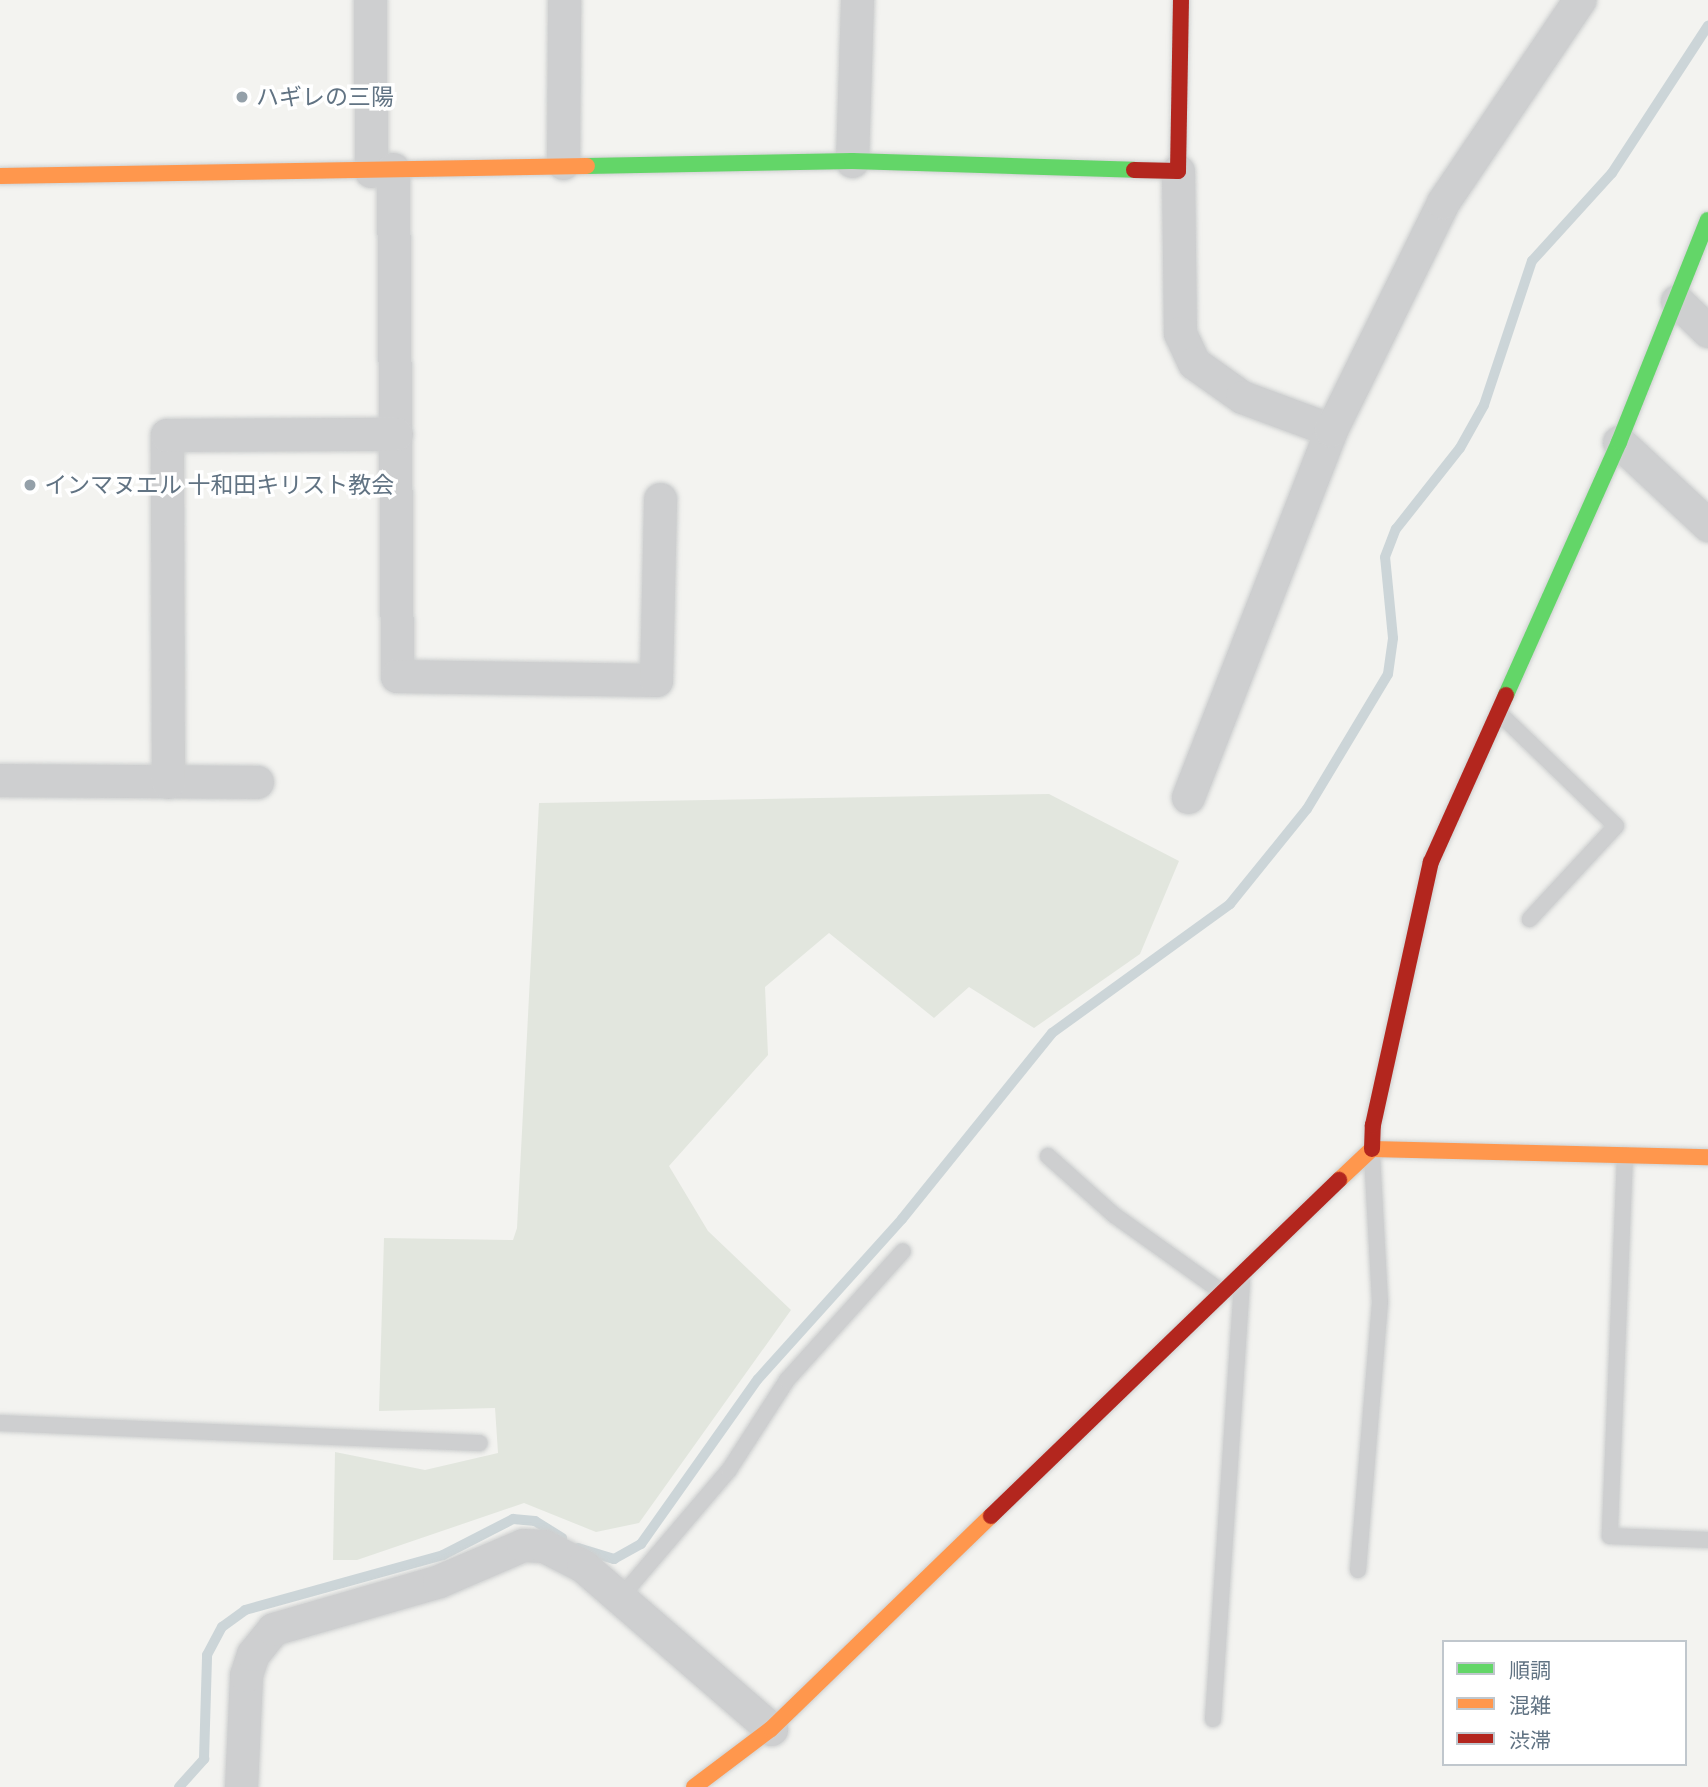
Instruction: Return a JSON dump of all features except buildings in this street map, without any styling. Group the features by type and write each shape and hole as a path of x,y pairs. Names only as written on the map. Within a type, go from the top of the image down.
{"street":[{"path":"370,0 396,434 397,677 656,681 660,499"},
{"path":"563,163 564,0"},
{"path":"852,161 857,0"},
{"path":"1181,0 1178,171 1180,332 1194,363 1242,397 1331,430"},
{"path":"1188,797 1331,430 1443,202 1578,0"},
{"path":"0,176 382,170 563,163 852,161 1178,171"},
{"path":"694,1787 771,1729 852,1655 1222,1292 1372,1149 1373,1125 1432,862 1619,442 1708,220"},
{"path":"1677,302 1708,331"},
{"path":"168,782 167,435 396,434"},
{"path":"1619,442 1708,525"},
{"path":"0,780 257,782"},
{"path":"1372,1149 1708,1157"},
{"path":"241,1787 246,1675 253,1654 273,1629 439,1581 523,1545 544,1546 583,1566 771,1729"}],"lane":[{"path":"1500,714 1616,826 1530,919"},
{"path":"1358,1570 1380,1302 1372,1149"},
{"path":"1625,1155 1610,1536 1708,1541"},
{"path":"1048,1156 1114,1215 1222,1292"},
{"path":"620,1598 729,1470 788,1380 903,1251"},
{"path":"1213,1719 1243,1272"},
{"path":"0,1423 480,1443"}],"shaded area":[{"path":"1049,794 1179,861 1140,954 1034,1028 969,987 934,1018 829,933 765,987 768,1055 669,1166 708,1231 791,1310 639,1523 596,1532 524,1503 357,1560 333,1560 335,1452 425,1470 498,1453 495,1408 379,1411 384,1238 513,1240 517,1228 539,803"}],"waterway":[{"path":"578,1548 614,1559 641,1544 758,1379 902,1219 1052,1033 1230,904 1307,809 1388,674 1393,638 1385,557 1396,529 1460,448 1484,405 1532,261 1612,173 1708,26"},
{"path":"179,1787 204,1759 207,1655 222,1627 245,1610 443,1555 513,1519 535,1521 562,1538"}],"traffic: fast":[{"path":"587,166 852,161 1134,170"},
{"path":"1506,695 1619,442 1708,220"}],"traffic: slow":[{"path":"0,176 587,166"},
{"path":"1339,1180 1372,1149 1708,1157"},
{"path":"694,1787 771,1729 991,1516"}],"traffic: jam":[{"path":"1134,170 1178,171 1181,0"},
{"path":"1372,1149 1373,1125 1431,862 1506,695"},
{"path":"991,1516 1339,1180"}],"place":[{"name":"ハギレの三陽","path":"242,97"},
{"name":"インマヌエル 十和田キリスト教会","path":"30,485"}]}
